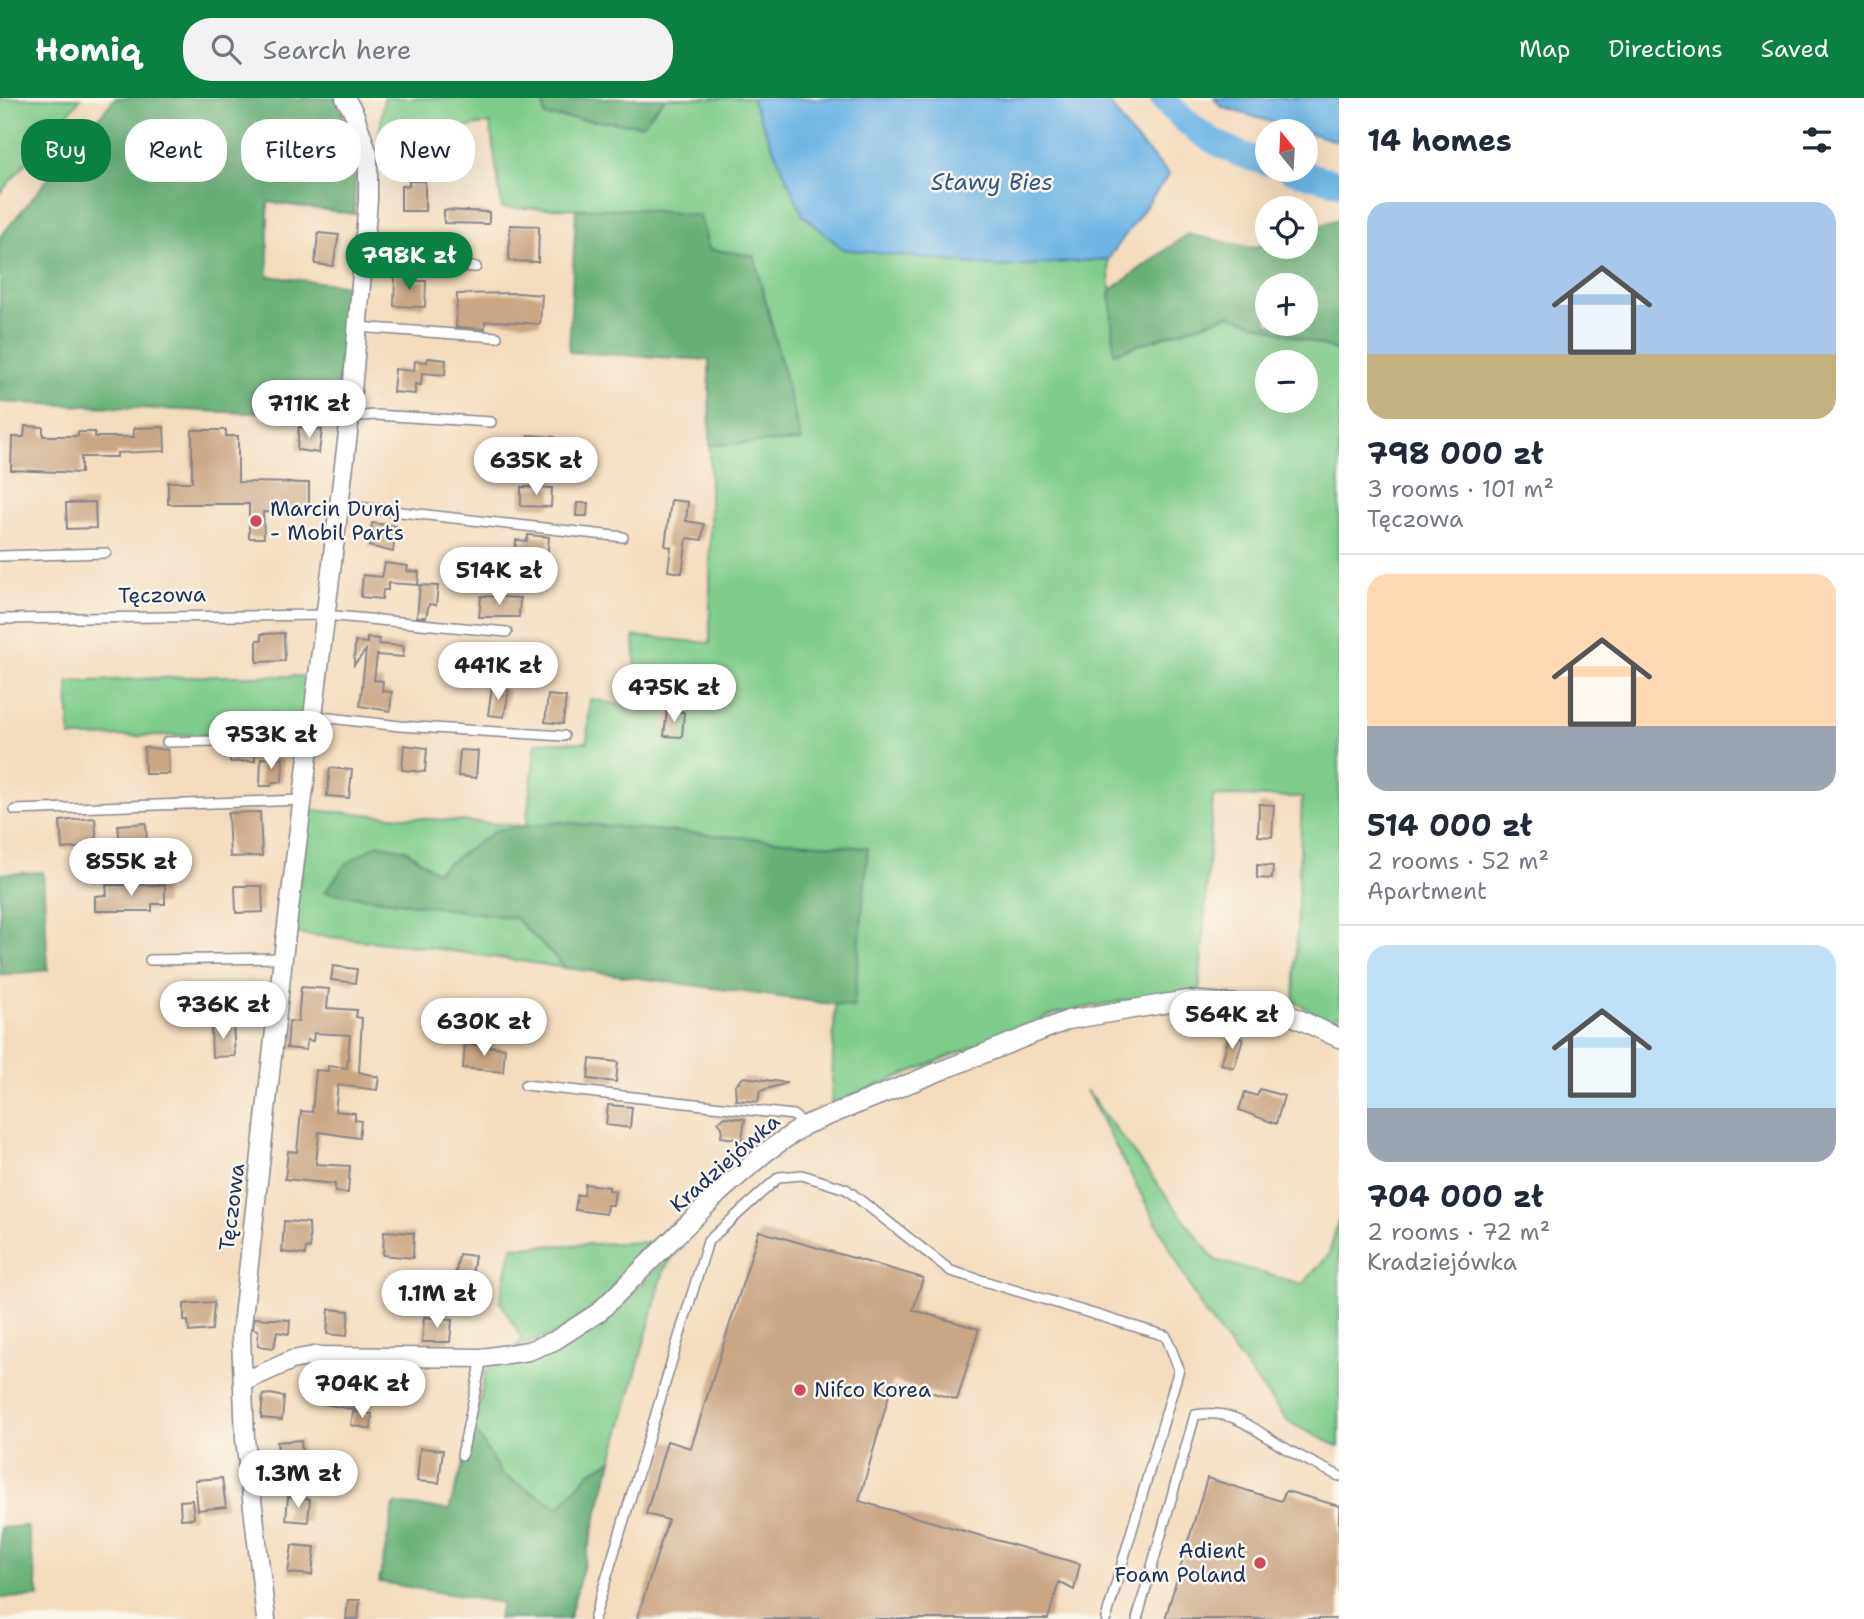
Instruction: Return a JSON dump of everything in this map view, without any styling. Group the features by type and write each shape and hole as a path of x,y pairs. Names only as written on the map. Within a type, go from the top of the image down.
{"street":[{"name":"Tęczowa","path":"266,1619 244,1439 241,1335 309,739 350,417 368,154 354,113 345,98"},
{"name":"Kradziejówka","path":"243,1382 292,1360 314,1356 482,1358 527,1351 577,1329 619,1294 720,1192 766,1153 805,1125 1068,1020 1187,1000 1273,1007 1339,1038"}],"lane":[{"path":"362,264 476,267"},
{"path":"357,327 497,337"},
{"path":"350,417 375,415 491,422"},
{"path":"339,505 623,537"},
{"path":"0,556 106,553"},
{"name":"Tęczowa","path":"0,619 325,615 507,632"},
{"path":"312,716 400,726 564,736"},
{"path":"167,743 309,739"},
{"path":"15,810 302,800"},
{"path":"150,960 283,958"},
{"path":"525,1085 793,1115 805,1125"},
{"path":"594,1619 708,1241 779,1177 802,1175 846,1189 951,1271 1166,1336 1179,1369 1105,1619"},
{"path":"462,1455 482,1358"},
{"path":"1136,1619 1195,1415 1214,1412 1252,1425 1283,1447 1339,1476"}],"green space":[{"path":"0,98 81,98 63,119 21,119 21,168 0,193"},
{"path":"115,98 336,98 345,119 241,119 241,182 355,182 354,214 268,202 268,276 351,286 336,400 249,413 0,402 0,237 46,182 111,182 111,119 98,119"},
{"path":"384,98 542,98 546,116 642,125 665,98 751,98 803,215 1000,267 1108,259 1115,353 1229,315 1255,324 1255,336 1293,336 1339,351 1339,1028 1294,1001 1302,797 1213,796 1199,994 1162,994 1057,1013 831,1104 835,1004 853,1007 468,849 436,872 406,850 326,892 515,918 566,968 425,947 292,933 310,810 526,826 536,742 587,742 590,699 638,708 634,636 710,643 710,445 801,441 754,256 709,249 641,209 502,208 490,123 475,126 475,119 381,119"},
{"path":"542,98 665,98 642,125 545,116"},
{"path":"576,209 641,209 700,216 709,249 754,256 801,441 710,445 709,360 569,352"},
{"path":"1339,219 1339,351 1293,336 1318,336 1318,273 1255,273 1255,324 1229,315 1114,353 1110,291 1187,234 1255,247 1255,259 1318,259 1318,226"},
{"path":"208,676 311,676 302,734 70,737 68,682"},
{"path":"561,822 868,848 854,1007 566,968 515,918 325,892 346,864 378,844 406,850 436,872 497,830"},
{"path":"43,872 48,970 0,975 0,874"},
{"path":"1086,1090 1215,1260 1303,1284 1329,1254 1339,1218 1339,1447 1288,1422 1203,1311"},
{"path":"678,1219 611,1294 562,1331 515,1348 522,1339 500,1301 512,1247 650,1242"},
{"path":"681,1245 664,1270 612,1460 589,1473 560,1508 501,1474 474,1428 486,1369 568,1346 620,1306"},
{"path":"474,1428 501,1474 559,1508 589,1473 612,1460 569,1619 498,1619 502,1603 379,1582 394,1504 449,1510"},
{"path":"27,1526 39,1597 0,1598 0,1528"}],"water":[{"name":"Stawy Bies","path":"751,98 1106,98 1130,133 1169,174 1108,259 1000,267 843,249 803,215"},
{"path":"1214,98 1339,98 1339,142 1318,136 1318,119 1262,119 1222,107"}],"building":[{"path":"409,182 425,182 425,211 401,211 401,186 409,186"},
{"path":"444,210 489,212 489,224 444,223"},
{"path":"510,225 539,226 538,262 509,261"},
{"path":"318,233 339,235 333,266 315,264"},
{"path":"395,275 414,276 414,281 426,281 425,307 394,306"},
{"path":"457,294 542,295 540,324 495,321 485,322 485,329 456,327"},
{"path":"428,358 446,360 445,375 422,373 421,385 415,384 415,394 393,392 395,369 414,371 415,361 427,362"},
{"path":"25,426 43,427 43,436 78,436 78,432 95,432 95,437 134,437 134,428 164,427 165,451 117,453 117,457 81,457 81,473 11,470 12,437 24,437"},
{"path":"299,427 322,430 319,453 297,450"},
{"path":"192,430 226,430 226,436 238,436 238,482 309,483 309,513 263,512 264,538 249,538 249,504 168,504 168,482 192,482"},
{"path":"528,435 555,437 554,454 549,454 548,467 522,465"},
{"path":"521,487 552,488 551,507 521,506"},
{"path":"671,500 688,502 686,521 704,524 702,540 687,538 682,573 668,571 671,547 665,546"},
{"path":"95,502 96,528 67,529 66,503"},
{"path":"577,503 588,503 587,516 576,516"},
{"path":"372,523 396,526 393,552 369,546"},
{"path":"528,535 549,537 546,570 514,568 516,540 527,541"},
{"path":"385,563 408,566 407,571 419,572 418,585 388,583 388,590 383,590 382,599 361,597 363,575 382,577"},
{"path":"420,585 438,586 436,605 429,604 426,617 417,617"},
{"path":"481,596 520,598 519,617 479,617"},
{"path":"284,633 285,661 257,662 257,640 262,640 261,634"},
{"path":"367,638 379,639 378,644 404,646 403,657 377,655 374,680 383,681 382,691 392,692 390,711 360,706 366,650 354,665 355,642 367,643"},
{"path":"492,687 509,690 504,717 488,715"},
{"path":"548,695 566,697 563,724 545,722"},
{"path":"667,710 684,712 682,737 664,736"},
{"path":"404,745 427,748 425,772 402,770"},
{"path":"144,747 168,750 169,774 145,774"},
{"path":"255,748 255,761 230,762 230,749"},
{"path":"460,750 478,751 476,778 458,776"},
{"path":"261,758 283,759 282,782 260,786"},
{"path":"330,768 352,770 349,798 327,796"},
{"path":"1259,804 1274,805 1272,837 1258,836"},
{"path":"260,812 262,856 230,857 228,813"},
{"path":"95,818 97,846 62,849 60,821"},
{"path":"146,823 147,845 120,846 118,825"},
{"path":"1257,865 1273,866 1272,879 1257,878"},
{"path":"106,885 165,885 165,904 152,904 152,911 95,911 95,896 107,895"},
{"path":"235,886 262,886 263,912 236,913"},
{"path":"333,966 357,969 355,983 331,980"},
{"path":"301,987 329,989 327,1008 357,1010 356,1017 362,1018 359,1072 379,1077 377,1090 338,1085 335,1111 355,1113 355,1120 361,1121 359,1138 319,1132 316,1164 350,1166 348,1193 335,1192 335,1184 285,1179 288,1151 297,1152 301,1111 312,1112 316,1070 328,1071 328,1066 347,1068 350,1035 314,1033 313,1041 307,1040 306,1050 287,1048 289,1021 298,1022"},
{"path":"233,1025 235,1056 212,1057 211,1027"},
{"path":"1230,1034 1243,1039 1234,1068 1221,1064"},
{"path":"465,1044 505,1048 503,1072 463,1068"},
{"path":"590,1059 618,1062 616,1082 588,1079"},
{"path":"744,1077 787,1083 760,1091 758,1102 736,1100 735,1085"},
{"path":"1260,1089 1284,1096 1276,1124 1239,1110 1245,1092 1257,1096"},
{"path":"608,1105 632,1107 630,1128 606,1125"},
{"path":"725,1117 745,1119 742,1140 721,1137 722,1127 718,1122"},
{"path":"585,1184 609,1187 609,1190 615,1191 613,1205 607,1205 606,1214 575,1210 577,1195 584,1195"},
{"path":"284,1221 309,1223 310,1249 306,1248 305,1255 282,1252"},
{"path":"384,1231 414,1233 413,1258 383,1255"},
{"name":"Nifco Korea","path":"759,1231 923,1278 913,1310 979,1329 957,1400 893,1381 859,1501 1080,1564 1074,1590 1059,1582 1048,1619 637,1619 668,1520 646,1514 667,1441 691,1448"},
{"path":"459,1254 475,1256 471,1281 455,1278"},
{"path":"214,1302 212,1330 189,1332 188,1321 184,1321 184,1304"},
{"path":"329,1309 349,1311 347,1336 327,1334"},
{"path":"424,1317 452,1320 450,1342 422,1342"},
{"path":"254,1318 290,1320 289,1334 277,1332 274,1348 258,1346 258,1330 253,1329"},
{"path":"313,1372 325,1373 325,1377 365,1382 362,1411 308,1401"},
{"path":"263,1395 284,1397 282,1420 261,1418"},
{"path":"353,1412 372,1414 371,1429 351,1425"},
{"path":"301,1440 304,1476 281,1478 277,1442"},
{"path":"420,1448 443,1450 439,1483 417,1481"},
{"path":"222,1478 226,1507 198,1510 195,1480"},
{"name":"Adient Foam Poland","path":"1207,1478 1281,1501 1286,1491 1339,1506 1339,1619 1165,1619"},
{"path":"288,1497 310,1499 308,1522 286,1520"},
{"path":"192,1500 194,1518 181,1519 180,1501"},
{"path":"292,1545 315,1547 312,1575 288,1573"},
{"path":"348,1600 360,1600 358,1619 346,1619"}],"waterway":[{"path":"1163,98 1185,121 1210,139 1255,159"},
{"path":"1318,177 1339,183"}],"place":[{"name":"Marcin Duraj - Mobil Parts","path":"256,521"},
{"name":"Nifco Korea","path":"800,1390"},
{"name":"Adient Foam Poland","path":"1260,1563"}]}
